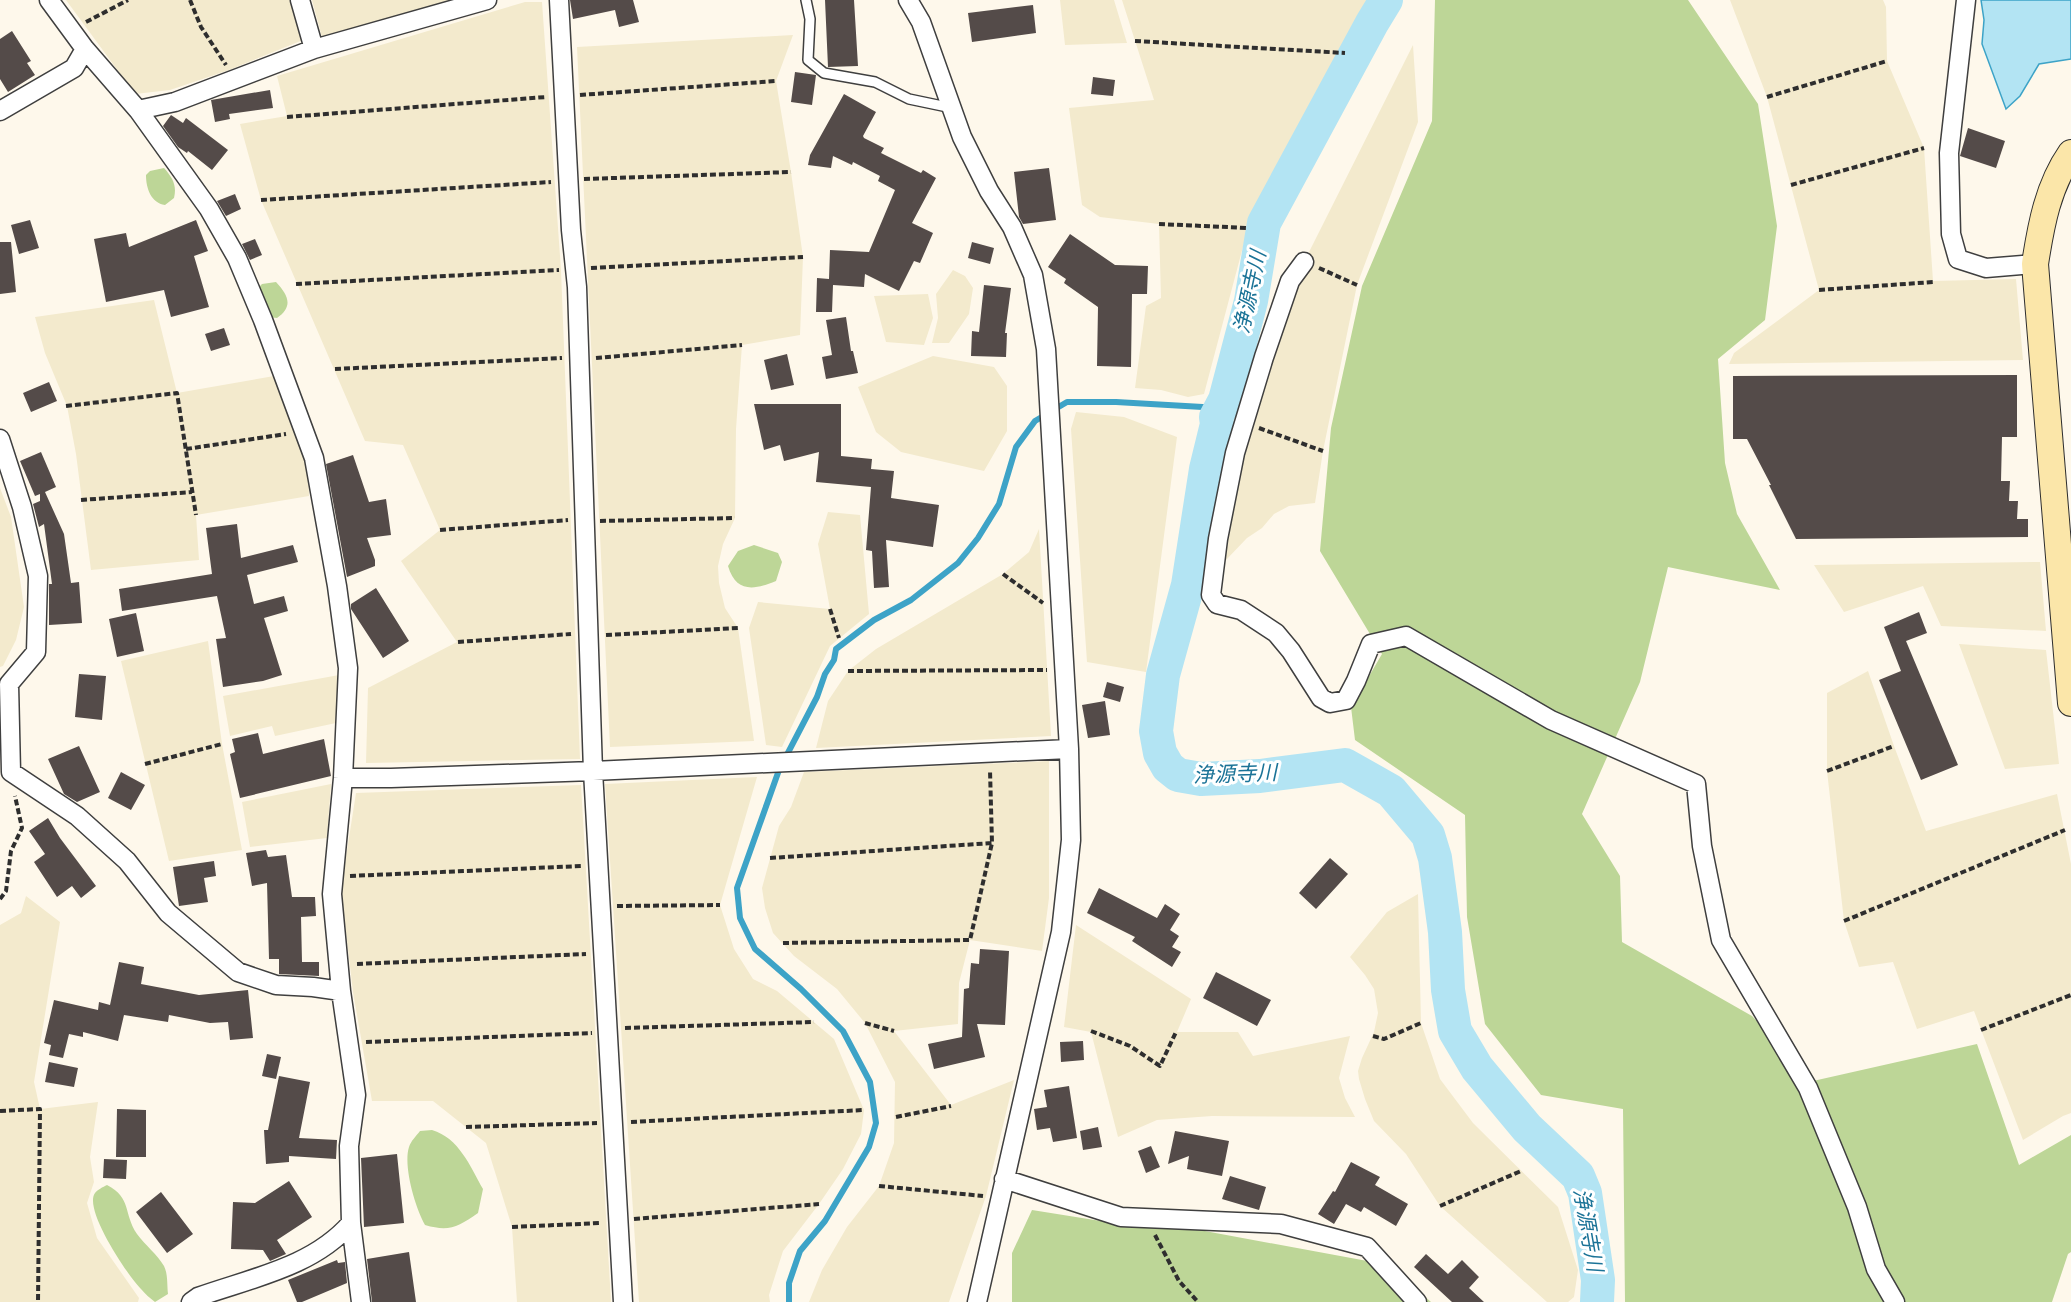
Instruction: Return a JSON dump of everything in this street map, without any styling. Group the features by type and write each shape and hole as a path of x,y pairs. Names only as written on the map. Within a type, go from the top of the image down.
{"street":[{"path":"50,0 84,49 138,110 209,209 237,258 263,320 314,458 337,586 348,668 344,778 332,894 340,991 356,1095 349,1146 351,1223 361,1302"},
{"path":"300,0 314,50"},
{"path":"138,110 175,102 314,50 487,0"},
{"path":"559,0 571,230 577,287 593,771 623,1302"},
{"path":"908,0 921,22 962,137 989,191 1012,227 1033,275 1046,349 1069,749 1071,840 1061,932 977,1302"},
{"path":"1966,0 1949,153 1953,243 1958,259 1986,268 2035,264"},
{"path":"0,111 74,68 84,49"},
{"path":"2071,153 2060,169 2042,220 2035,264 2071,703"},
{"path":"1304,262 1290,281 1235,453 1218,539 1211,595 1217,604 1241,610 1276,633 1291,651 1321,698 1330,703 1346,700 1371,644 1406,636 1551,720 1696,784 1702,846 1721,940 1808,1088 1857,1207 1876,1269 1895,1302"},
{"path":"0,439 22,507 38,576 36,652 5,685 10,772 77,816 127,861 168,913 238,972 276,985 340,991"},
{"path":"344,778 593,771 1069,749"},
{"path":"1005,1179 1121,1217 1147,1220 1281,1224 1367,1246 1417,1302"},
{"path":"191,1302 198,1297 299,1263 337,1239 351,1223"}],"lane":[{"path":"806,0 810,19 808,60 824,73 875,82 909,99 952,108"}],"path":[{"path":"83,24 128,0"},
{"path":"190,0 201,27 229,70"},
{"path":"1135,41 1345,52"},
{"path":"1767,97 1887,61"},
{"path":"579,95 776,81"},
{"path":"287,117 549,97"},
{"path":"1791,185 1924,148"},
{"path":"583,179 791,172"},
{"path":"261,200 554,182"},
{"path":"1159,224 1248,228"},
{"path":"588,268 802,257"},
{"path":"1304,262 1358,285"},
{"path":"296,284 561,270"},
{"path":"1819,290 1933,282"},
{"path":"592,358 742,345"},
{"path":"335,369 564,358"},
{"path":"66,406 177,393 196,515"},
{"path":"1244,425 1251,425 1323,451"},
{"path":"186,449 295,433"},
{"path":"81,500 192,492"},
{"path":"600,521 735,518"},
{"path":"440,530 571,520"},
{"path":"1003,574 1043,603"},
{"path":"830,609 839,638"},
{"path":"605,635 738,628"},
{"path":"458,642 575,634"},
{"path":"848,672 1047,670"},
{"path":"145,764 222,744"},
{"path":"1827,771 1894,746"},
{"path":"783,943 970,940 992,843 990,764"},
{"path":"0,899 6,891 11,851 22,828 10,772"},
{"path":"1844,921 2064,830"},
{"path":"770,858 992,843"},
{"path":"343,876 585,866"},
{"path":"613,906 720,905"},
{"path":"350,964 591,954"},
{"path":"1981,1030 2071,995"},
{"path":"621,1028 814,1022"},
{"path":"865,1023 894,1031"},
{"path":"1373,1036 1384,1039 1421,1023"},
{"path":"1091,1031 1130,1046 1160,1066 1176,1032"},
{"path":"362,1042 595,1033"},
{"path":"896,1117 951,1106"},
{"path":"0,1111 40,1109 38,1302"},
{"path":"627,1122 864,1110"},
{"path":"466,1126 600,1122"},
{"path":"1440,1206 1521,1171"},
{"path":"879,1186 986,1196"},
{"path":"633,1219 819,1204"},
{"path":"1147,1220 1179,1281 1198,1302"},
{"path":"512,1227 606,1223"}],"shaded area":[{"path":"66,0 291,0 303,40 229,70 170,90 135,94"},
{"path":"312,0 452,0 323,41"},
{"path":"1060,0 1114,0 1127,43 1065,45"},
{"path":"1122,0 1374,0 1248,228 1204,394 1188,397 1161,390 1135,388 1146,306 1161,298 1159,224 1100,217 1082,205 1069,108 1154,100"},
{"path":"1730,0 1883,0 1886,7 1887,61 1924,148 1933,281 2016,279 2023,360 1729,364 1734,353 1819,290 1767,97"},
{"path":"525,2 542,2 561,270 580,759 366,763 368,688 457,642 401,561 440,530 403,445 365,441 261,200 240,124 287,116 277,76"},
{"path":"793,35 776,81 803,257 800,335 742,345 736,429 735,518 723,544 718,566 719,583 725,608 738,628 754,741 610,747 577,47"},
{"path":"1413,45 1418,122 1357,285 1323,451 1315,503 1289,506 1274,514 1262,528 1247,538 1226,560 1222,534 1251,425 1304,262"},
{"path":"953,270 965,276 973,288 969,314 949,343 932,343 938,318 936,294"},
{"path":"928,294 933,318 924,345 886,342 874,296"},
{"path":"154,300 177,393 274,376 308,467 309,496 196,515 199,560 91,570 76,454 67,406 45,353 35,317"},
{"path":"933,356 994,367 1007,386 1007,431 984,471 901,452 876,432 858,387"},
{"path":"1076,412 1124,417 1177,437 1146,672 1087,662 1071,429"},
{"path":"0,488 11,517 24,607 16,640 3,666 0,667"},
{"path":"828,512 860,515 869,614 830,646 782,747 766,745 749,628 758,602 830,609 818,544"},
{"path":"1039,529 1051,736 816,748 828,701 848,671 876,649 1003,574 1029,552"},
{"path":"2040,562 2046,631 1941,626 1923,586 1844,612 1814,565"},
{"path":"208,641 222,744 242,850 169,861 121,661"},
{"path":"1959,644 2046,650 2059,764 2005,769"},
{"path":"1868,671 1926,831 2057,794 2071,864 2071,1113 2023,1140 1974,1011 1917,1029 1893,962 1859,967 1844,921 1827,771 1827,693"},
{"path":"339,675 336,723 275,736 272,726 230,736 223,696"},
{"path":"1049,761 1049,898 1042,951 970,940 959,983 958,1024 894,1031 951,1105 1014,1080 986,1196 949,1302 809,1302 822,1270 847,1227 879,1186 894,1143 895,1082 865,1023 837,989 794,956 773,933 765,908 762,888 779,826 791,807 804,772"},
{"path":"757,777 720,905 734,949 753,979 777,991 834,1039 864,1110 861,1134 843,1169 783,1251 769,1295 770,1302 639,1302 605,784"},
{"path":"331,784 327,838 250,847 242,802"},
{"path":"581,785 611,1302 517,1302 512,1227 486,1143 433,1101 372,1101 353,992 341,889 356,793"},
{"path":"1418,894 1421,1023 1440,1079 1473,1123 1558,1207 1578,1270 1574,1297 1568,1302 1547,1302 1440,1206 1406,1154 1374,1121 1365,1099 1358,1071 1374,1032 1378,1013 1374,989 1350,957 1387,912"},
{"path":"26,896 60,922 34,1082 40,1109 98,1102 90,1157 94,1182 87,1203 97,1238 139,1298 138,1302 0,1302 0,925 21,913"},
{"path":"1076,925 1191,999 1177,1032 1238,1032 1253,1056 1350,1036 1339,1078 1345,1098 1355,1117 1212,1116 1157,1120 1118,1137 1091,1032 1064,1027"}],"green space":[{"path":"1435,0 1688,0 1758,104 1777,226 1765,320 1718,359 1725,463 1737,514 1780,590 1668,567 1640,682 1582,814 1620,876 1622,942 1752,1016 1813,1081 1977,1044 2019,1165 2071,1135 2071,1252 2068,1254 2052,1302 1625,1302 1623,1109 1541,1095 1485,1024 1467,917 1465,815 1355,740 1351,707 1382,654 1320,551 1331,428 1362,286 1432,121"},
{"path":"164,168 175,186 174,198 165,205 160,204 150,194 146,175 150,171"},
{"path":"276,282 284,291 287,300 286,309 277,318 269,317 258,288 262,284"},
{"path":"754,545 778,553 782,562 776,581 747,587 736,581 728,566 738,551"},
{"path":"432,1130 450,1139 457,1146 483,1189 478,1213 453,1227 441,1228 425,1225 411,1186 408,1165 409,1147 420,1131"},
{"path":"107,1185 120,1195 137,1234 164,1266 168,1294 155,1302 127,1271 95,1213 93,1201 95,1193"},
{"path":"1032,1210 1107,1222 1194,1229 1389,1265 1431,1302 1012,1302 1012,1253"}],"water":[{"path":"1981,0 2071,0 2071,59 2039,64 2020,96 2006,109 1982,44 1984,20"}],"building":[{"path":"570,0 633,0 639,22 619,27 615,10 573,19"},
{"path":"825,0 854,0 858,66 828,67"},
{"path":"1033,5 1036,33 972,42 968,13"},
{"path":"12,31 31,61 27,63 35,75 8,92 0,79 0,39"},
{"path":"795,72 816,75 812,105 791,102"},
{"path":"1093,77 1115,80 1113,96 1091,94"},
{"path":"270,90 273,108 229,114 230,119 215,122 211,100"},
{"path":"844,94 876,112 864,138 884,148 881,153 921,173 923,170 936,178 912,223 933,233 920,263 914,261 899,291 865,274 864,287 833,285 832,312 816,312 817,278 829,279 830,250 869,252 895,190 878,181 880,176 853,162 852,165 833,156 831,168 808,165 810,155"},
{"path":"171,115 183,123 186,118 228,150 212,170 188,151 187,153 178,147 163,126"},
{"path":"1968,128 2005,141 1996,168 1960,156"},
{"path":"1049,168 1056,220 1023,224 1019,217 1014,172"},
{"path":"235,194 241,209 226,216 217,201"},
{"path":"30,220 39,248 19,254 11,225"},
{"path":"196,220 208,251 194,256 209,307 171,317 164,290 106,302 94,239 126,233 129,247"},
{"path":"1070,234 1115,265 1148,266 1147,294 1132,294 1131,367 1097,366 1098,307 1064,283 1066,279 1048,267"},
{"path":"255,239 262,255 250,260 242,244"},
{"path":"0,242 11,242 16,292 0,294"},
{"path":"972,242 994,248 990,264 968,258"},
{"path":"984,285 1011,288 1005,333 1007,333 1006,357 971,356 972,331 979,332"},
{"path":"846,317 851,351 853,351 858,373 826,379 822,357 832,355 826,320"},
{"path":"224,328 230,345 211,351 205,334"},
{"path":"787,354 794,385 771,390 764,360"},
{"path":"2017,375 2017,437 2002,437 2001,481 2010,481 2009,501 2018,501 2017,519 2028,519 2028,537 1796,539 1747,439 1733,439 1733,376"},
{"path":"49,382 57,401 31,412 23,393"},
{"path":"754,404 841,404 841,456 872,459 871,469 894,471 891,498 939,505 933,547 886,540 889,587 874,588 872,551 866,550 871,487 816,482 819,452 784,461 780,445 764,450"},
{"path":"41,452 56,487 45,492 64,534 71,583 79,582 82,623 49,625 49,584 52,584 44,524 39,527 33,504 40,501 40,494 35,496 20,461"},
{"path":"353,455 369,502 386,499 391,535 367,538 375,566 347,577 326,464"},
{"path":"237,524 241,558 293,545 298,562 247,575 254,604 284,596 288,611 264,618 282,675 263,681 223,687 216,639 226,638 217,596 122,611 119,589 212,574 206,528"},
{"path":"376,588 409,641 383,658 351,609 351,604"},
{"path":"1919,612 1927,633 1906,641 1958,765 1921,780 1879,680 1901,671 1884,627"},
{"path":"136,613 144,651 117,657 109,619"},
{"path":"79,674 106,676 102,720 75,717"},
{"path":"1107,682 1124,687 1120,702 1103,697"},
{"path":"1105,701 1110,735 1088,738 1082,705"},
{"path":"258,733 263,754 324,739 331,776 240,798 230,754 235,752 232,739"},
{"path":"79,746 100,792 77,802 64,794 48,759"},
{"path":"121,772 145,785 131,810 108,798"},
{"path":"48,818 96,886 81,898 72,886 57,897 34,862 45,854 29,831"},
{"path":"266,850 268,857 286,855 292,897 315,897 316,916 301,917 302,962 319,962 319,976 279,974 279,959 269,959 267,883 252,886 246,853"},
{"path":"1330,858 1348,874 1316,909 1299,893"},
{"path":"214,861 216,876 204,878 208,902 179,906 173,867"},
{"path":"1099,888 1157,918 1165,904 1180,914 1170,930 1179,936 1172,947 1181,952 1172,967 1132,941 1135,937 1087,913"},
{"path":"980,949 1009,951 1005,1025 977,1024 985,1057 934,1069 928,1044 962,1037 964,989 969,988 971,963 979,964"},
{"path":"119,962 144,967 141,984 199,995 248,990 253,1038 230,1040 228,1022 210,1023 169,1015 168,1022 124,1015 118,1041 83,1032 83,1037 69,1034 63,1058 49,1055 51,1045 44,1043 54,1000 98,1010 99,1002 110,1005"},
{"path":"1216,972 1271,1000 1257,1026 1203,998"},
{"path":"1083,1041 1084,1060 1061,1062 1060,1042"},
{"path":"267,1054 281,1057 276,1079 262,1076"},
{"path":"49,1062 78,1068 74,1087 45,1082"},
{"path":"279,1076 310,1082 299,1138 337,1140 336,1159 289,1156 289,1162 266,1164 264,1130 268,1130"},
{"path":"1069,1086 1077,1138 1053,1142 1050,1128 1037,1130 1034,1109 1047,1107 1044,1090"},
{"path":"117,1109 146,1110 146,1157 116,1157"},
{"path":"1098,1127 1102,1147 1083,1150 1080,1131"},
{"path":"1175,1131 1229,1141 1222,1176 1187,1169 1189,1156 1168,1164"},
{"path":"1151,1146 1160,1167 1146,1173 1138,1151"},
{"path":"397,1154 404,1223 364,1227 361,1158"},
{"path":"104,1159 127,1160 126,1179 103,1178"},
{"path":"1351,1162 1380,1177 1375,1185 1408,1204 1396,1226 1364,1207 1361,1212 1346,1204 1334,1224 1318,1214 1333,1191 1335,1192"},
{"path":"1230,1176 1266,1187 1259,1210 1222,1199"},
{"path":"289,1181 312,1217 277,1240 286,1254 270,1261 263,1250 231,1249 233,1202 255,1203"},
{"path":"161,1192 193,1234 167,1253 136,1212"},
{"path":"409,1252 416,1302 372,1302 367,1259"},
{"path":"1426,1254 1448,1274 1462,1260 1479,1277 1469,1288 1484,1302 1452,1302 1414,1267"},
{"path":"337,1260 338,1263 345,1262 347,1283 297,1302 288,1280"}],"waterway":[{"name":"浄源寺川","path":"1386,0 1264,223 1251,301 1225,400 1216,417 1217,424 1206,469 1188,585 1163,675 1156,731 1160,753 1168,767 1178,775 1201,779 1260,776 1345,765 1391,791 1428,835 1435,858 1445,932 1448,990 1455,1031 1477,1068 1527,1128 1578,1176 1585,1193 1598,1280 1597,1302"},
{"path":"789,1302 789,1283 800,1251 825,1221 869,1147 876,1123 870,1082 843,1031 801,989 755,949 740,918 737,888 779,770 817,697 825,674 834,660 836,649 874,620 911,600 958,563 978,538 999,504 1016,447 1035,421 1067,402 1116,402 1220,408"}]}
